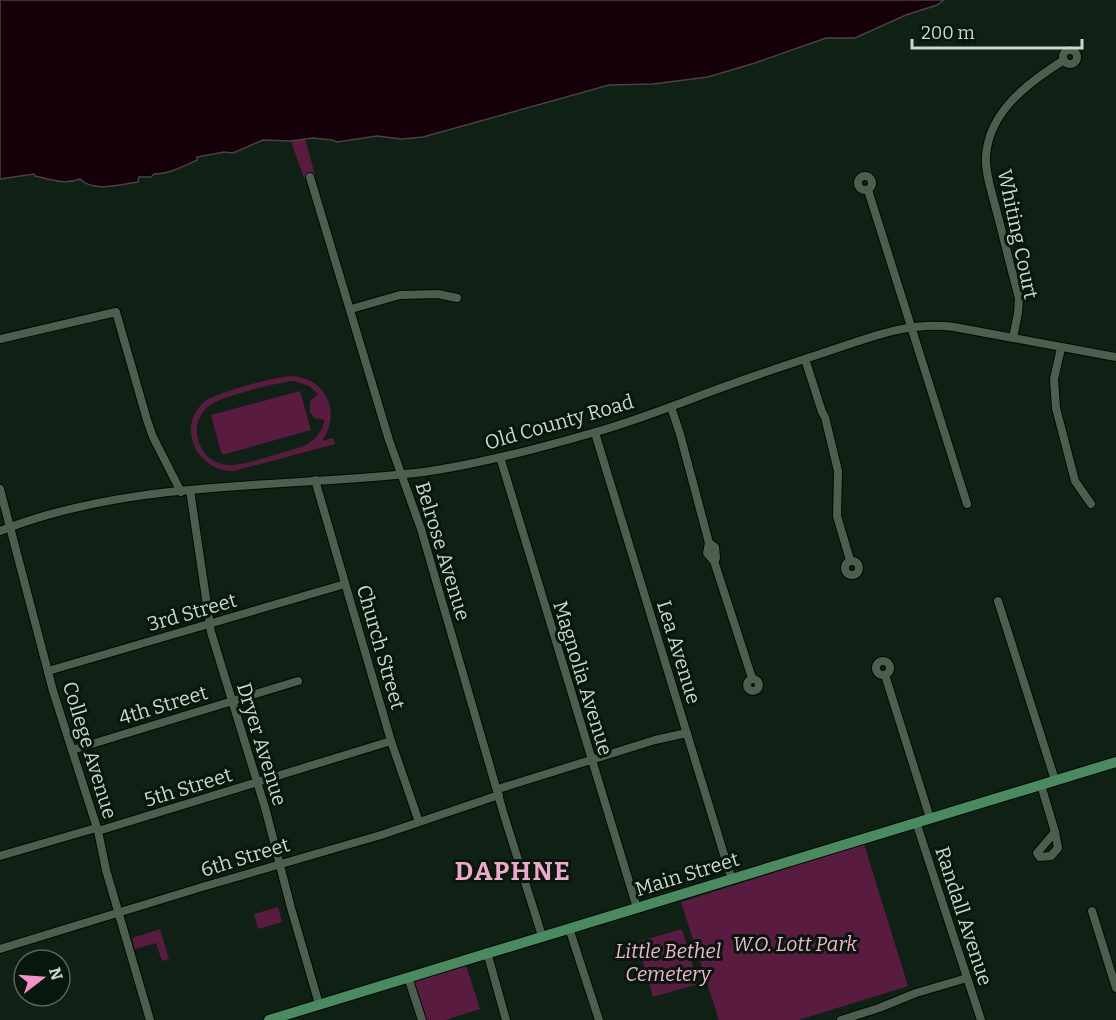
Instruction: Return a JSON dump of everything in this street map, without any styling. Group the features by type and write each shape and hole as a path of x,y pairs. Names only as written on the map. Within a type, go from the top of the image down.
{"main road":[{"name":"Main Street","path":"269,1020 916,822 929,814 1041,786 1116,762"}],"street":[{"name":"Whiting Court","path":"1013,338 1019,298 987,171 988,142 993,127 1017,95 1034,80 1064,60"},
{"name":"Belrose Avenue","path":"310,177 351,309 357,338 421,529 542,936"},
{"path":"868,190 967,504"},
{"path":"351,309 400,295 438,294 457,298"},
{"name":"Dryer Avenue","path":"0,339 116,312 153,437 185,491 210,625 319,1004"},
{"name":"Old County Road","path":"0,531 96,503 185,491 401,474 500,457 594,433 805,359 911,326 935,325 1116,357"},
{"path":"1061,348 1054,379 1056,408 1075,481 1091,504"},
{"path":"805,359 825,417 838,471 837,516 850,560"},
{"path":"671,407 709,543 707,553 714,561 752,678"},
{"name":"Lea Avenue","path":"594,433 733,879"},
{"name":"Magnolia Avenue","path":"500,457 637,908"},
{"name":"Church Street","path":"315,480 391,741 419,822"},
{"name":"College Avenue","path":"0,489 48,671 97,830 150,1020"},
{"name":"3rd Street","path":"48,671 345,584"},
{"path":"998,601 1055,780"},
{"path":"885,675 929,814"},
{"name":"4th Street","path":"72,750 298,681"},
{"name":"6th Street","path":"0,950 419,822 591,760 687,733"},
{"name":"5th Street","path":"0,856 97,830 391,741"},
{"path":"1041,786 1055,832"},
{"name":"Randall Avenue","path":"916,822 981,1020"},
{"path":"1092,911 1116,988"},
{"path":"569,928 598,1020"},
{"path":"487,952 506,1020"},
{"path":"408,977 422,1020"},
{"path":"841,1020 916,993 967,978"}],"green space":[{"path":"304,135 315,175 304,178 291,141"},
{"path":"286,377 306,379 323,391 328,400 330,420 328,431 322,441 333,438 335,444 234,471 210,464 201,456 191,436 191,424 195,412 204,402 233,389","holes":["294,381 309,386 318,394 310,401 310,412 314,418 325,420 319,433 310,443 255,461 229,465 209,458 198,441 198,422 202,413 216,401"]},
{"path":"300,391 311,430 222,455 211,415"},
{"name":"W.O. Lott Park","path":"864,844 908,986 799,1020 719,1020 681,902"},
{"path":"278,907 282,922 258,929 254,914"},
{"path":"160,929 169,959 162,961 156,943 135,949 132,938"},
{"name":"Little Bethel Cemetery","path":"682,929 698,984 653,997 637,942"},
{"path":"466,965 480,1009 445,1020 426,1020 414,982"}],"shaded area":[{"path":"0,0 944,0 937,5 906,15 855,38 826,38 708,77 653,84 609,85 423,137 402,139 377,136 337,142 313,138 291,141 263,140 233,153 224,152 197,157 197,160 171,171 154,174 151,177 139,177 138,182 100,187 92,186 80,179 69,182 58,181 34,174 0,179"}],"district":[{"name":"DAPHNE","path":"513,871"}]}
